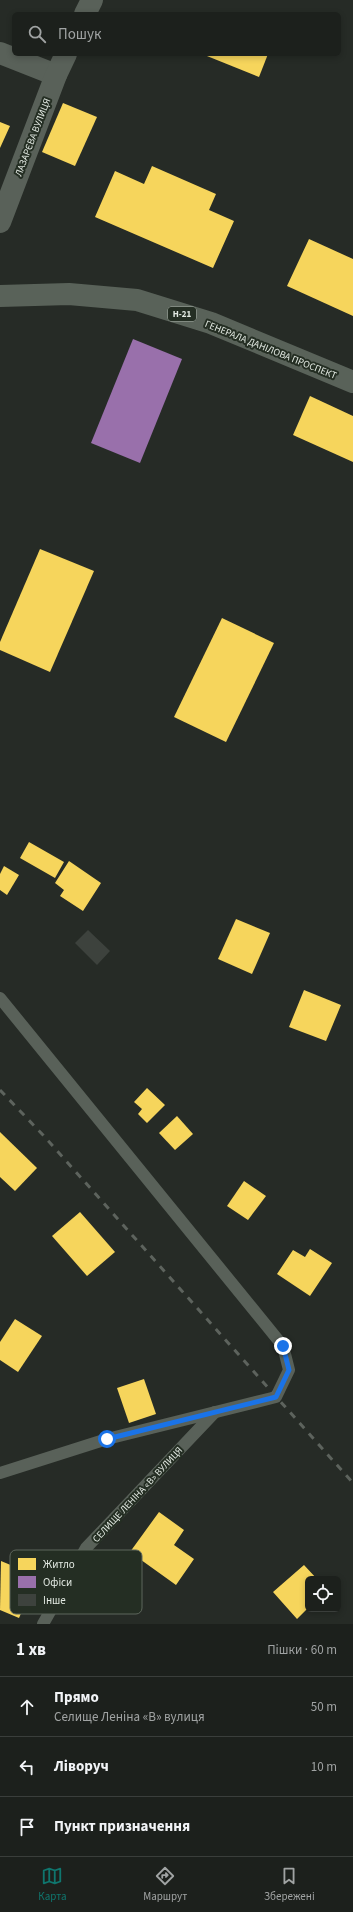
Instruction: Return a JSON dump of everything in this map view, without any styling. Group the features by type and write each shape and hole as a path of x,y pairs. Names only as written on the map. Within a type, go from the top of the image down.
{"main road":[{"name":"ГЕНЕРАЛА ДАНІЛОВА ПРОСПЕКТ","path":"0,296 69,294 137,300 211,323 353,382"}],"street":[{"path":"86,12 92,0"},
{"path":"0,53 56,75"},
{"name":"ЛАЗАРЄВА ВУЛИЦЯ","path":"1,216 56,75 65,56"}],"lane":[{"path":"0,998 283,1346 289,1370 276,1397 107,1439 0,1472"},
{"name":"СЕЛИЩЕ ЛЕНІНА «В» ВУЛИЦЯ","path":"85,1550 215,1412"},
{"name":"СЕЛИЩЕ ЛЕНІНА «В» ВУЛИЦЯ","path":"43,1624 49,1614"}],"building: Житло":[{"path":"207,56 267,56 259,77"},
{"path":"63,103 97,117 75,166 42,152"},
{"path":"0,122 10,126 0,148"},
{"path":"152,166 216,194 209,210 234,221 213,268 95,217 115,171 144,184"},
{"path":"309,239 353,259 353,316 287,286"},
{"path":"310,396 353,416 353,462 293,435"},
{"path":"40,549 94,571 50,672 0,650 0,642"},
{"path":"222,618 274,643 226,742 174,717"},
{"path":"29,842 64,862 55,878 20,858"},
{"path":"69,861 101,883 83,911 60,896 64,890 55,883"},
{"path":"4,866 19,875 7,895 0,890 0,874"},
{"path":"236,919 270,933 252,974 218,959"},
{"path":"304,990 341,1005 326,1041 289,1027"},
{"path":"147,1088 165,1105 147,1123 138,1114 142,1109 134,1102"},
{"path":"177,1116 193,1134 175,1150 159,1133"},
{"path":"0,1132 37,1168 15,1191 0,1177"},
{"path":"244,1181 266,1196 248,1220 227,1206"},
{"path":"80,1212 115,1252 87,1276 52,1236"},
{"path":"310,1249 332,1263 310,1296 277,1274 293,1250 305,1257"},
{"path":"15,1319 42,1336 18,1372 0,1360 0,1342"},
{"path":"144,1379 156,1414 129,1423 117,1388"},
{"path":"159,1512 184,1530 174,1545 194,1559 176,1585 142,1561 142,1550 131,1550"},
{"path":"1,1561 10,1565 10,1614 21,1614 19,1618 0,1610"},
{"path":"304,1565 314,1576 305,1576 305,1611 297,1619 273,1592"}],"building: Офіси":[{"path":"133,339 182,359 140,463 91,443"}],"building: Інше":[{"path":"88,930 110,951 97,965 75,943"}],"railway":[{"path":"0,1090 43,1135 353,1483"}],"route":[{"path":"107,1439 276,1397 289,1370 283,1346"}]}
